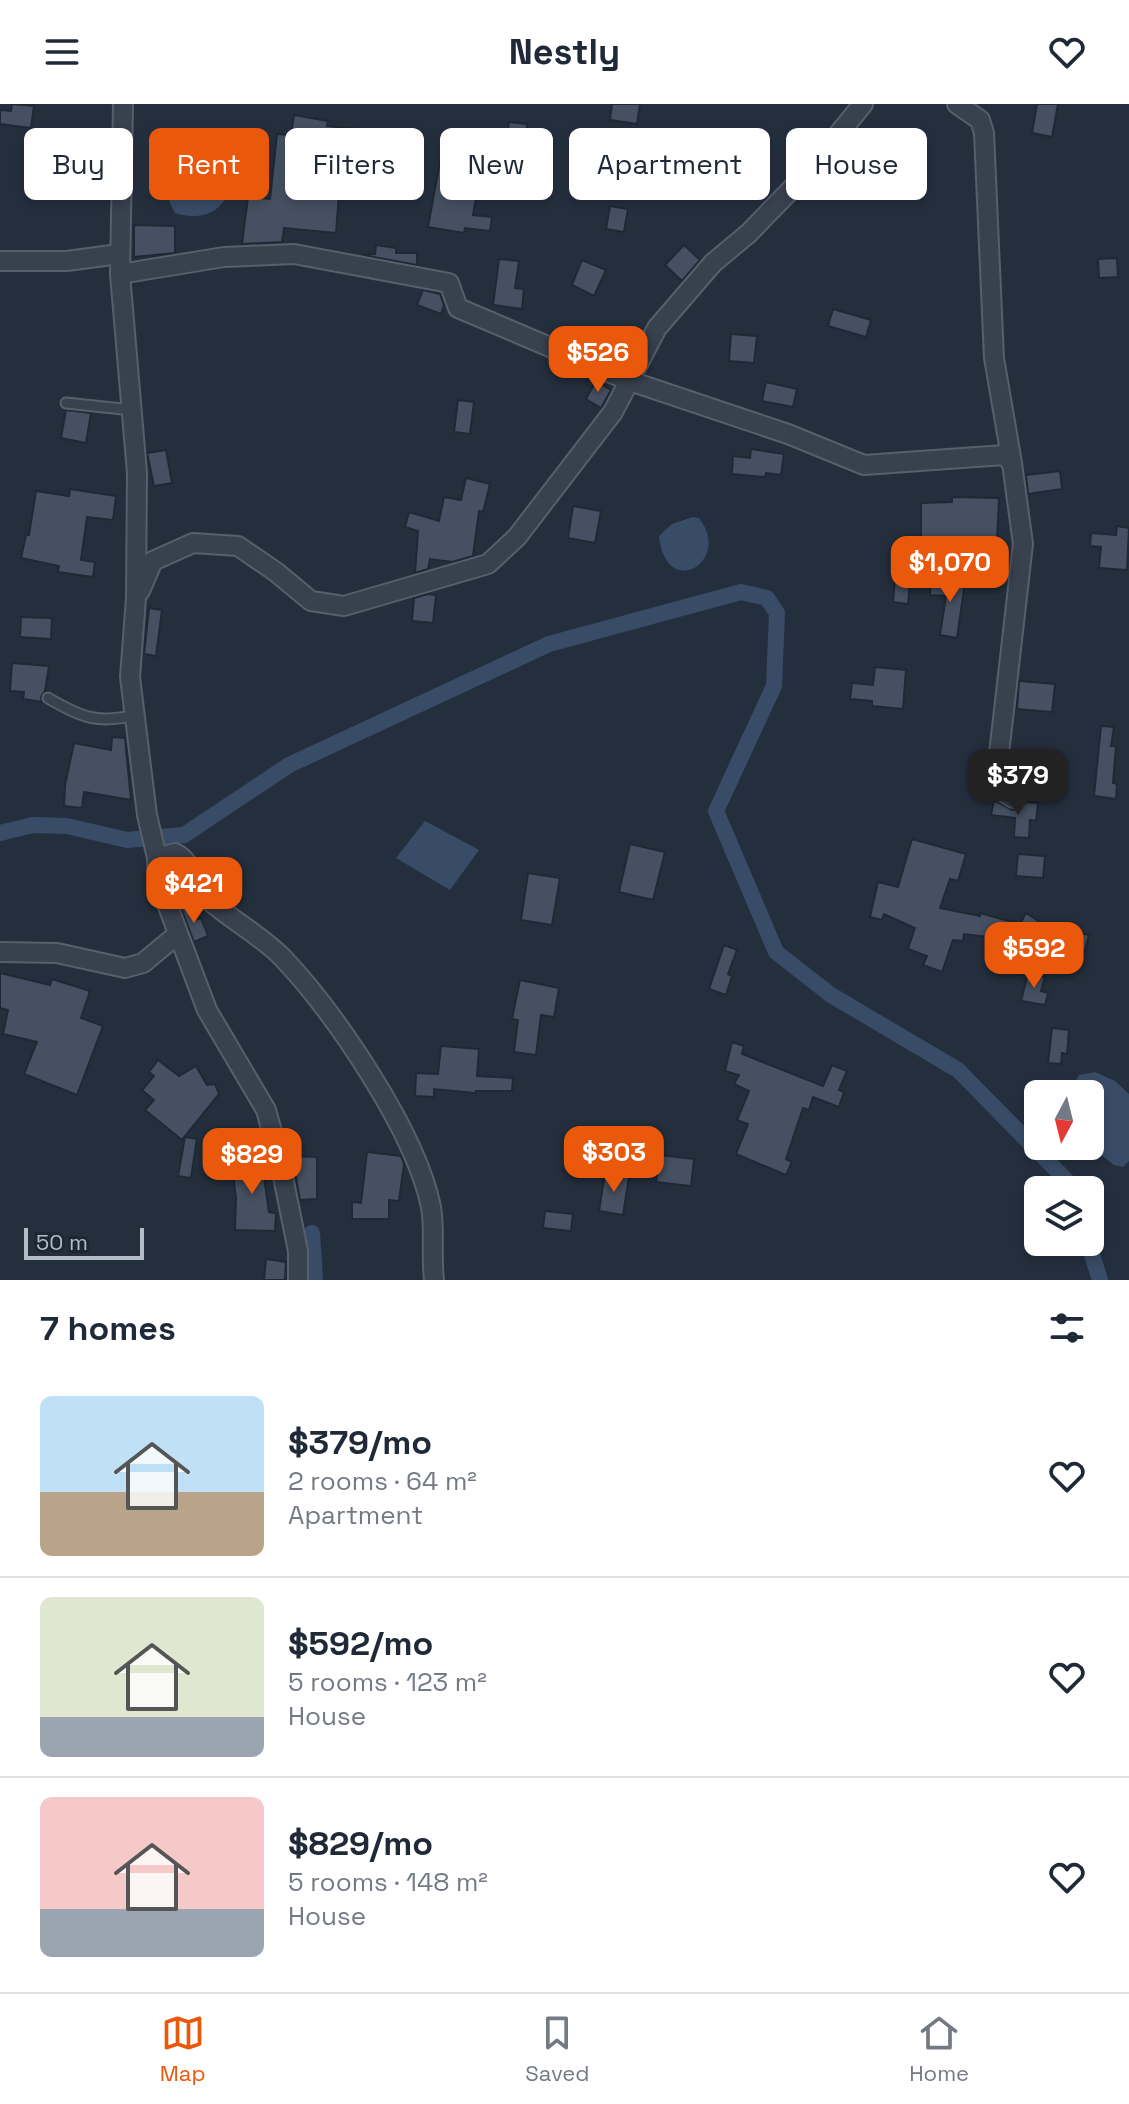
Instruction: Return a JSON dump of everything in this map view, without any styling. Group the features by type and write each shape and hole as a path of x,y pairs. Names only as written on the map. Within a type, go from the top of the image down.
{"street":[{"path":"123,104 119,254 137,473 136,598 130,677 147,815 157,858 158,880 207,1010 266,1110 298,1251 298,1280"},
{"path":"136,598 153,561 193,543 238,546 311,601 344,606 488,564 517,537 613,412 657,328 713,263 749,233 805,175 863,104"},
{"path":"957,104 980,120 984,133 994,358 1023,544 996,780 999,789 1013,798"},
{"path":"0,261 67,261 119,254"},
{"path":"120,274 224,257 294,254 449,283 458,308 630,381 788,434 864,465 1004,455 1012,463"},
{"path":"157,858 175,853 187,861 209,900 254,931 281,956 346,1038 414,1155 431,1208 434,1280"},
{"path":"0,952 57,953 125,968 143,963 178,934"}],"lane":[{"path":"66,403 132,410"},
{"path":"48,698 72,712 94,718 111,721 136,715"}],"water":[{"path":"224,200 211,213 201,216 175,213 170,202"},
{"path":"699,518 707,534 708,548 703,560 694,568 684,571 673,567 664,556 659,536 672,524"},
{"path":"425,821 479,850 450,890 396,858"},
{"path":"1095,1072 1115,1081 1129,1094 1129,1161 1123,1167 1104,1157 1104,1080 1076,1080 1079,1075"}],"building":[{"path":"12,104 34,106 31,128 0,124 0,110 11,111"},
{"path":"612,104 640,104 637,124 610,120"},
{"path":"1037,104 1058,104 1052,137 1032,133"},
{"path":"294,115 328,121 327,126 345,128 292,128"},
{"path":"509,122 527,124 527,128 508,128"},
{"path":"277,134 285,135 285,200 338,200 336,233 284,228 282,242 242,244 248,200 270,199"},
{"path":"440,161 440,200 476,200 473,215 492,217 490,231 465,228 464,233 428,227"},
{"path":"610,206 628,209 624,232 606,229"},
{"path":"134,225 175,226 175,253 134,257"},
{"path":"376,245 396,248 396,253 417,253 417,265 362,255 375,254"},
{"path":"684,245 700,260 682,281 665,265"},
{"path":"1117,258 1118,277 1099,278 1098,259"},
{"path":"499,259 519,261 515,288 524,289 522,309 493,305"},
{"path":"582,260 606,270 594,296 572,285"},
{"path":"423,290 440,294 444,305 441,314 417,305"},
{"path":"833,309 871,320 866,337 828,326"},
{"path":"731,334 757,336 754,363 729,361"},
{"path":"596,381 611,390 601,408 586,399"},
{"path":"766,382 797,389 793,407 762,401"},
{"path":"458,400 474,402 470,434 454,432"},
{"path":"66,410 91,413 86,443 61,438"},
{"path":"751,449 784,454 781,475 732,474 733,456 750,458"},
{"path":"166,450 172,483 154,486 147,453"},
{"path":"1060,471 1062,489 1028,494 1026,475"},
{"path":"466,478 490,484 483,512 479,511 473,556 452,562 430,559 428,569 415,573 418,531 405,527 409,512 439,521 444,497 461,500"},
{"path":"70,489 116,496 113,520 87,517 81,560 95,562 93,577 58,572 59,566 21,558 26,535 29,535 36,491 69,496"},
{"path":"952,497 999,498 991,578 963,574 968,540 921,540 921,503 952,502"},
{"path":"573,506 601,511 595,543 568,538"},
{"path":"1117,526 1129,528 1127,570 1099,568 1101,547 1090,546 1091,533 1116,535"},
{"path":"895,579 910,581 908,604 893,602"},
{"path":"931,579 965,582 957,638 940,635 946,596 930,595"},
{"path":"436,595 433,623 412,621 414,598"},
{"path":"149,608 162,610 156,656 144,654"},
{"path":"21,617 52,618 51,639 20,637"},
{"path":"12,663 49,666 42,702 23,699 24,692 10,691"},
{"path":"875,667 906,670 903,709 872,706 872,701 850,699 852,683 873,685"},
{"path":"1019,681 1055,684 1052,712 1017,709"},
{"path":"1101,726 1114,727 1111,746 1116,746 1113,783 1117,784 1116,799 1094,796"},
{"path":"112,737 125,738 131,800 84,792 82,808 64,806 74,743 111,750"},
{"path":"994,800 1012,810 1024,802 1038,803 1036,821 1030,820 1029,838 1014,837 1015,818 991,815"},
{"path":"912,839 966,854 958,881 950,879 940,908 980,916 980,913 1020,924 1026,913 1043,924 1089,935 1084,954 1057,948 1058,945 1019,928 1015,940 964,934 963,941 953,940 942,972 923,965 927,956 908,949 915,928 884,914 882,920 870,917 878,882 898,887"},
{"path":"630,844 665,852 653,900 619,892"},
{"path":"1018,854 1045,856 1043,878 1016,876"},
{"path":"528,873 560,878 552,925 521,920"},
{"path":"187,905 195,920 201,918 208,936 194,942 181,908"},
{"path":"724,945 737,950 728,974 732,976 726,995 709,989"},
{"path":"0,973 50,985 52,979 90,991 81,1018 103,1026 77,1095 24,1074 37,1042 3,1034 8,1010 0,1008"},
{"path":"1028,973 1045,977 1041,991 1048,993 1045,1005 1021,1001"},
{"path":"520,980 559,988 554,1017 541,1015 536,1055 514,1052 518,1020 512,1019"},
{"path":"1052,1028 1069,1030 1067,1054 1062,1053 1061,1064 1048,1063"},
{"path":"732,1042 744,1046 742,1054 823,1086 832,1065 847,1071 839,1090 844,1092 839,1107 813,1097 809,1110 803,1108 786,1159 792,1162 786,1175 736,1154 748,1124 737,1120 749,1091 734,1084 739,1075 725,1071"},
{"path":"441,1046 479,1049 477,1076 513,1078 512,1091 476,1093 434,1089 434,1097 415,1096 416,1073 438,1074"},
{"path":"158,1060 179,1076 196,1066 207,1085 215,1084 219,1094 182,1140 145,1110 154,1100 142,1090 154,1076 149,1072"},
{"path":"185,1137 197,1139 191,1178 178,1176"},
{"path":"367,1152 401,1156 404,1164 399,1201 389,1200 389,1219 352,1219 352,1202 361,1203"},
{"path":"660,1155 694,1159 691,1186 656,1182"},
{"path":"261,1156 269,1212 276,1213 275,1231 235,1230 236,1198 231,1160"},
{"path":"292,1156 317,1157 317,1199 300,1200"},
{"path":"605,1173 629,1177 623,1215 599,1211"},
{"path":"545,1211 573,1214 571,1231 543,1228"},
{"path":"266,1259 286,1262 285,1280 264,1280"}],"waterway":[{"path":"0,833 33,825 67,826 127,840 184,835 289,765 549,644 741,592 767,598 777,613 774,686 716,811 776,952 831,995 958,1070 1062,1176"},
{"path":"312,1233 315,1280"},
{"path":"1092,1256 1100,1280"}]}
